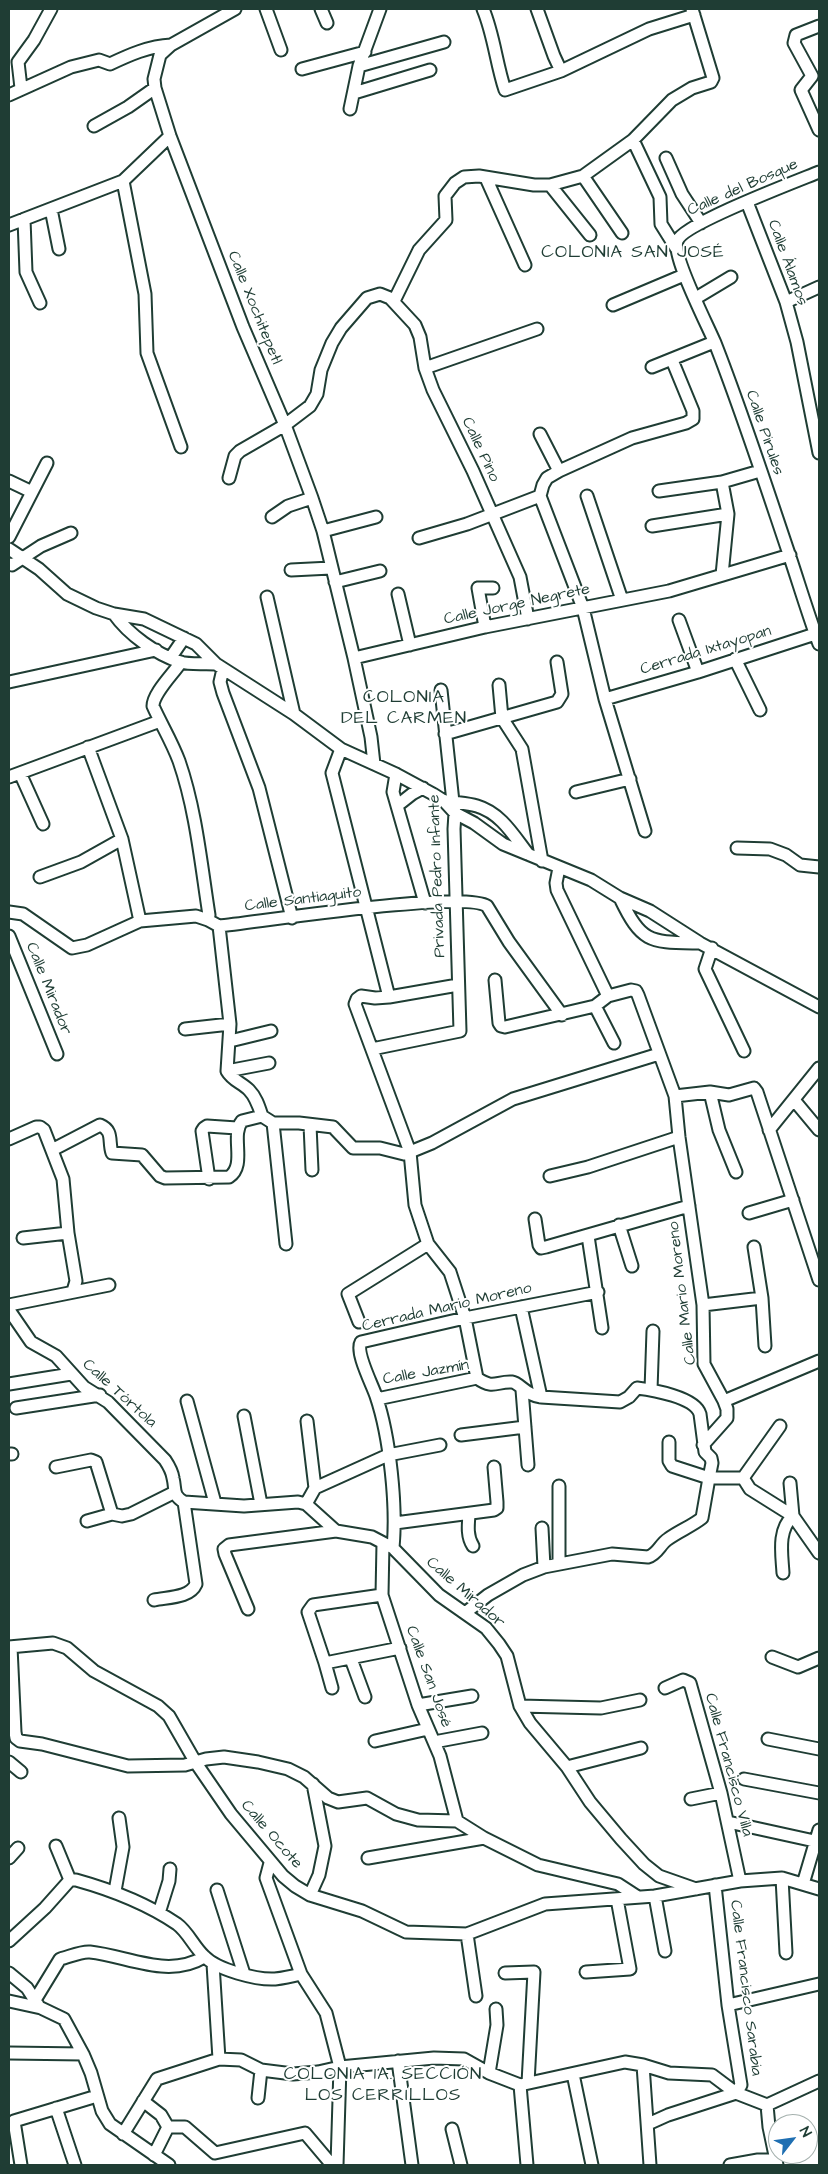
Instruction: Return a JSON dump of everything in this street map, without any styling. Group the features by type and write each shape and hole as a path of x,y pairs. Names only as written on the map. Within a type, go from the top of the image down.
{"street":[{"path":"21,88 18,62 34,40 51,9"},
{"name":"Calle Xochitepetl","path":"235,9 171,45 160,55 154,79 155,88 170,136 242,327 285,425 312,498 323,531 354,658"},
{"path":"266,9 281,50"},
{"path":"321,9 327,24"},
{"path":"350,109 359,66 380,9"},
{"path":"229,478 235,456 240,451 285,425 310,406 317,394 321,370 332,343 341,328 367,298 380,294 394,301 419,250 446,220 445,196 450,188 464,177 550,185 583,176 633,140 672,100 692,88 710,82 713,78 693,12 649,29 561,71 506,90 498,66 495,41 483,9"},
{"path":"537,9 561,71"},
{"path":"819,26 794,37 794,43 812,76 811,80 801,90 819,130"},
{"path":"359,66 444,42"},
{"path":"9,95 21,88 72,67 99,60 110,64 160,46 171,45"},
{"path":"302,68 365,52"},
{"path":"354,93 430,70"},
{"path":"94,126 128,107 155,88"},
{"path":"9,225 123,181 170,136"},
{"path":"633,140 660,197 661,224 676,248"},
{"path":"666,158 682,194 700,223"},
{"name":"Calle del Bosque","path":"676,248 677,241 681,235 700,223 819,172"},
{"path":"583,176 622,233"},
{"path":"486,178 525,265"},
{"path":"123,181 144,294 147,353 181,447"},
{"path":"550,185 590,236"},
{"name":"Calle Álamos","path":"746,202 786,302 797,342 819,453"},
{"path":"51,209 58,249"},
{"path":"24,220 26,272 40,303"},
{"name":"Calle Pirules","path":"676,248 684,275 696,298 714,342 790,555 817,639"},
{"path":"614,305 684,275"},
{"path":"696,298 731,277"},
{"path":"786,302 819,288"},
{"name":"Calle Pino","path":"394,301 415,325 420,337 425,368 520,577 528,619"},
{"path":"425,368 537,330"},
{"path":"652,367 714,342"},
{"path":"645,831 606,699 583,608 540,496 547,478 559,471 632,438 686,424 693,419 693,411 672,360"},
{"path":"540,434 559,471"},
{"path":"9,537 46,463"},
{"path":"659,491 722,482 760,471"},
{"path":"9,481 32,492"},
{"path":"722,482 728,514 722,575"},
{"path":"419,538 467,524 540,496"},
{"path":"587,496 622,600"},
{"path":"272,517 288,506 312,498"},
{"path":"652,526 728,514"},
{"path":"323,531 376,517"},
{"path":"9,564 12,565 41,546 71,533"},
{"path":"9,549 24,558 67,594 96,608 114,614 144,619 196,644 219,666 294,714 341,749 423,788 451,805 503,844 591,880 620,898 650,911 700,943 819,1007"},
{"name":"Calle Jorge Negrete","path":"354,658 485,627 669,591 790,555"},
{"path":"291,570 331,568"},
{"path":"335,582 380,571"},
{"path":"485,627 478,588 493,588"},
{"path":"398,594 410,645"},
{"path":"267,597 294,714"},
{"path":"114,614 128,630 156,650 176,660 219,666"},
{"path":"679,620 698,672"},
{"path":"184,638 176,660 153,701 153,706 178,760 184,778 198,840 209,915 208,920"},
{"name":"Cerrada Ixtayopan","path":"606,699 735,659 817,639"},
{"path":"9,682 156,650"},
{"path":"354,658 371,737 374,764"},
{"path":"735,659 760,710"},
{"path":"445,734 557,702 562,694 557,662"},
{"path":"219,666 223,693 259,788 292,918"},
{"path":"498,685 502,718 522,749 542,861"},
{"name":"Privada Pedro Infante","path":"372,1049 460,1031 454,829 441,690"},
{"path":"43,824 14,775 160,720"},
{"path":"88,747 122,839 140,922"},
{"path":"341,749 332,773 389,997"},
{"path":"396,774 393,792 398,805 409,855 425,903"},
{"path":"576,792 630,779"},
{"path":"398,805 423,788"},
{"path":"451,805 479,806 493,814 508,828 528,854"},
{"path":"40,877 81,862 122,839"},
{"path":"737,848 770,849 786,855 800,865 819,867"},
{"path":"496,980 498,1018 501,1026 562,1015 596,1006 608,996 558,890 556,883 559,868"},
{"path":"620,898 632,921 646,938 666,942 700,943"},
{"name":"Calle Santiaguito","path":"219,926 366,908 457,901 481,902 486,906 509,942 562,1015"},
{"path":"9,912 23,914 72,948 87,945 140,922 196,916 219,926 230,1024 226,1071 248,1089 255,1097 262,1116 273,1123 333,1127 353,1148 380,1148 404,1154 432,1143 513,1099 659,1054"},
{"name":"Calle Mirador","path":"9,936 57,1054"},
{"path":"712,948 705,969 744,1051"},
{"path":"458,985 389,997 375,998 367,996 356,999 356,1012 372,1049 410,1152 414,1205 428,1244 450,1272 465,1318 477,1378"},
{"name":"Calle Mario Moreno","path":"608,996 630,990 636,991 675,1096 703,1306 704,1364 724,1401"},
{"path":"596,1006 614,1043"},
{"path":"185,1029 230,1024"},
{"path":"230,1041 271,1031"},
{"path":"226,1071 269,1063"},
{"path":"769,1130 819,1068"},
{"path":"675,1096 710,1092 729,1095 754,1088 757,1092 819,1280"},
{"path":"710,1092 719,1130 736,1172"},
{"path":"794,1100 819,1130"},
{"path":"52,1150 100,1125 106,1128 110,1135 112,1153 142,1155 160,1176 165,1178 209,1179 229,1177 235,1172 237,1128 242,1121 262,1116"},
{"path":"273,1123 286,1244"},
{"path":"310,1125 312,1170"},
{"path":"209,1179 202,1131 207,1126 237,1128"},
{"path":"9,1139 40,1127 44,1130 63,1179 68,1233 76,1281 73,1290"},
{"path":"550,1176 588,1167 679,1137"},
{"path":"749,1214 793,1200"},
{"path":"535,1219 539,1245 542,1248 689,1206"},
{"path":"619,1225 632,1266"},
{"path":"23,1238 68,1233"},
{"path":"588,1236 602,1328"},
{"path":"358,1322 348,1294 428,1244"},
{"path":"754,1247 762,1298 765,1346"},
{"path":"9,1305 73,1290 109,1285"},
{"name":"Cerrada Mario Moreno","path":"377,1399 360,1356 359,1346 361,1342 465,1318 598,1292"},
{"path":"703,1306 762,1298"},
{"path":"521,1307 541,1397"},
{"name":"Calle Tórtola","path":"9,1310 31,1342 56,1356 70,1374 84,1387 100,1395 118,1410 165,1460 174,1480 174,1493"},
{"path":"466,1613 488,1596 523,1575 544,1566 612,1554 654,1556 668,1539 702,1518 712,1463 703,1445 698,1408 690,1402 651,1390 653,1331"},
{"path":"703,1445 727,1418 727,1408 724,1401 819,1361"},
{"path":"9,1384 70,1374"},
{"name":"Calle Jazmín","path":"377,1399 477,1378 486,1385 493,1386 511,1382 517,1384 531,1396 541,1397 620,1402 629,1397 636,1388 651,1390"},
{"path":"522,1390 528,1465"},
{"path":"16,1408 100,1395"},
{"path":"248,1609 224,1549 229,1545 336,1531 363,1535 388,1546 395,1523 388,1454 377,1399"},
{"path":"188,1402 216,1503"},
{"path":"244,1416 261,1504"},
{"path":"307,1421 315,1488"},
{"path":"743,1478 780,1426"},
{"path":"461,1435 525,1427"},
{"path":"669,1442 669,1461 672,1466 709,1478 743,1478"},
{"path":"306,1504 315,1488 388,1454 440,1445"},
{"path":"56,1467 92,1460 96,1462 112,1514"},
{"path":"395,1523 469,1515 494,1510 497,1508 494,1467"},
{"path":"743,1478 750,1489 793,1516 819,1553"},
{"path":"790,1483 793,1516"},
{"path":"559,1563 560,1486"},
{"path":"87,1521 112,1514 122,1516 131,1514 174,1493 177,1498 184,1502 244,1506 306,1504 336,1531"},
{"path":"154,1600 186,1594 194,1590 196,1584 184,1502"},
{"path":"469,1515 469,1541 473,1546"},
{"path":"783,1574 781,1541 787,1521 793,1516"},
{"path":"542,1528 544,1566"},
{"name":"Calle Mirador","path":"388,1546 439,1595 486,1628 507,1656 520,1706 530,1723 567,1767 590,1802 644,1864 659,1876 697,1889"},
{"name":"Calle San José","path":"388,1546 382,1595 418,1705 440,1756 457,1821"},
{"path":"332,1688 308,1612 313,1605 382,1595"},
{"name":"Calle Ocote","path":"10,1647 53,1644 67,1648 94,1671 158,1706 169,1716 196,1763 231,1814 270,1863 295,1886 310,1895 362,1912 406,1932 467,1934 545,1904 655,1896 740,1881 782,1878"},
{"path":"10,1647 15,1732 16,1738 20,1741 42,1744 128,1766 158,1767 224,1758 258,1762 288,1769 304,1777 328,1798 338,1802 367,1798 396,1814 418,1820 457,1821 484,1838 538,1865 618,1884 638,1897"},
{"path":"325,1663 400,1648"},
{"path":"772,1657 798,1667 819,1658"},
{"path":"351,1659 365,1697"},
{"name":"Calle Francisco Villa","path":"665,1688 683,1680 690,1684 721,1793 740,1881"},
{"path":"418,1705 472,1696"},
{"path":"520,1706 601,1708 640,1700"},
{"path":"375,1741 428,1729"},
{"path":"434,1742 482,1733"},
{"path":"768,1739 819,1749"},
{"path":"567,1767 641,1748"},
{"path":"9,1762 21,1772"},
{"path":"744,1779 819,1793"},
{"path":"310,1895 319,1875 325,1846 313,1784"},
{"path":"691,1799 721,1793"},
{"path":"114,1891 123,1847 119,1818"},
{"path":"728,1822 818,1838 803,1884"},
{"path":"368,1858 484,1838"},
{"path":"56,1846 65,1863 70,1880"},
{"path":"9,1858 18,1848"},
{"path":"270,1863 266,1878 301,1974 326,2013 340,2067 337,2165"},
{"path":"159,1913 169,1881 170,1869"},
{"path":"786,1953 782,1878 819,1889"},
{"path":"10,1938 44,1908 70,1880 76,1880 114,1891 159,1913 179,1926 213,1964 244,1974 274,1979 301,1974"},
{"name":"Calle Francisco Sarabia","path":"715,1885 728,2005 741,2085 736,2093"},
{"path":"217,1890 244,1974"},
{"path":"655,1896 666,1951"},
{"path":"586,1972 630,1969 617,1899"},
{"path":"467,1934 476,1996"},
{"path":"38,2004 60,1959 88,1952 131,1962 174,1967 196,1962 204,1956"},
{"path":"213,1964 219,2059"},
{"path":"505,1973 534,1972 524,2084 526,2165"},
{"path":"9,1973 27,1988 38,2004"},
{"path":"728,2005 819,1984"},
{"path":"9,2001 38,2004 64,2019 82,2054 102,2111 110,2124 159,2162 168,2127 161,2115 143,2101"},
{"path":"490,2073 497,2025 496,2010"},
{"path":"9,2053 82,2054"},
{"path":"123,2134 157,2079 219,2059 241,2060 261,2070 293,2074 398,2061 434,2058 464,2059 490,2073 524,2084 626,2062 669,2073 712,2076 736,2093 767,2105 819,2081"},
{"path":"398,2061 412,2165"},
{"path":"643,2065 650,2165"},
{"path":"258,2098 261,2070"},
{"path":"573,2074 592,2165"},
{"path":"648,2124 668,2115 736,2093"},
{"path":"21,2165 12,2119 97,2096"},
{"path":"767,2105 768,2114"},
{"path":"56,2108 75,2165"},
{"path":"168,2127 185,2127 215,2153 305,2133 332,2165"},
{"path":"452,2129 461,2165"},
{"path":"730,2165 758,2160 768,2162"}],"district":[{"name":"COLONIA SAN JOSÉ","path":"633,253"},
{"name":"COLONIA DEL CARMEN","path":"404,708"},
{"name":"COLONIA 1A. SECCIÓN LOS CERRILLOS","path":"383,2085"}]}
